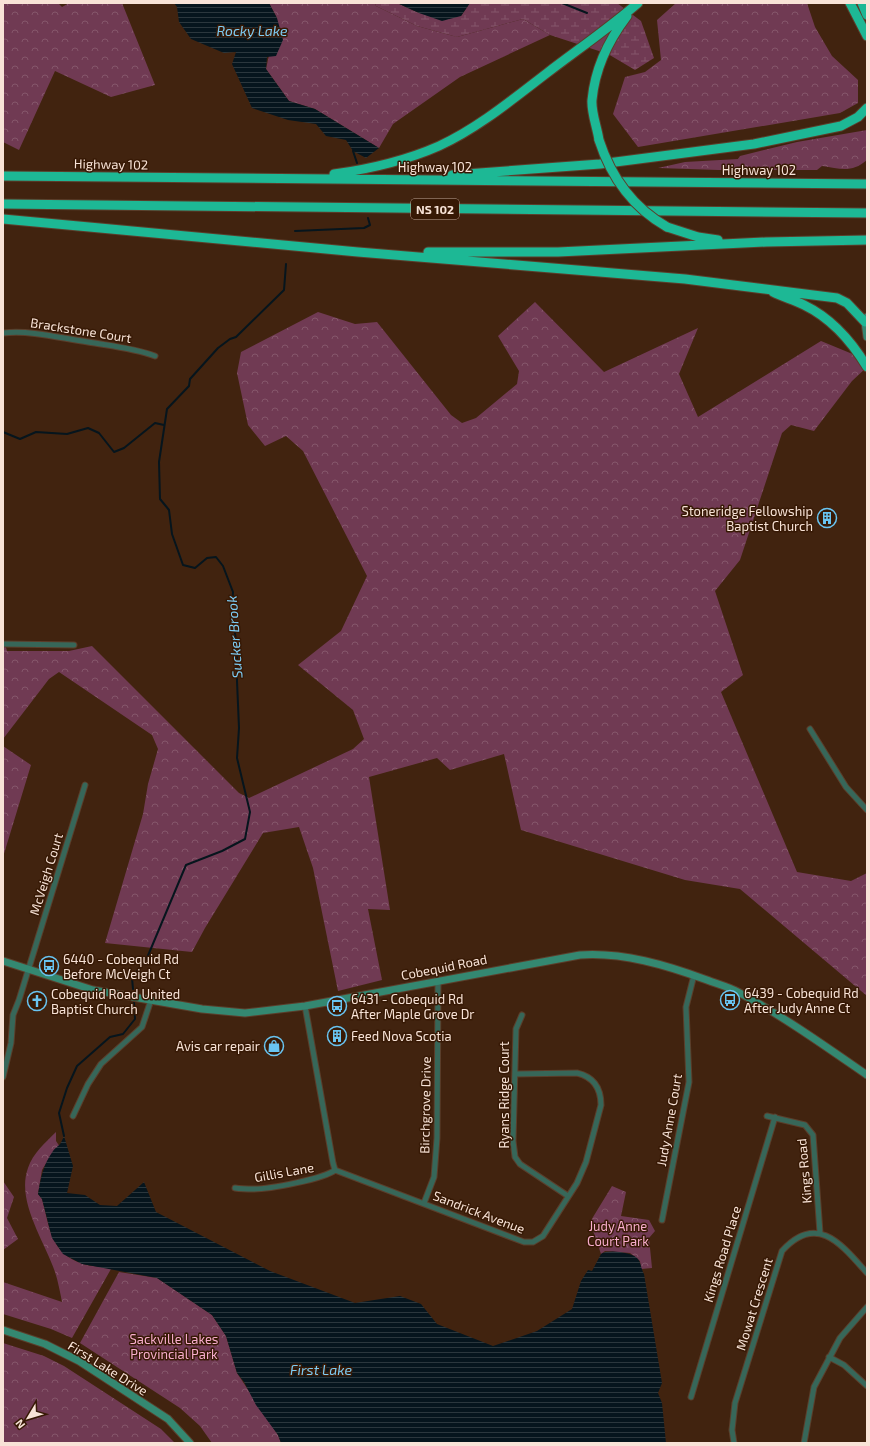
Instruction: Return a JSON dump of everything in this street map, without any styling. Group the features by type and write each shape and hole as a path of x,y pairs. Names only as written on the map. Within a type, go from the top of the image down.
{"highway":[{"path":"850,3 867,36"},
{"path":"862,3 867,15"},
{"path":"636,5 609,42 598,69 592,101 599,140 604,157 622,188 645,212 667,226 698,237 714,240 766,242"},
{"path":"307,178 375,168 404,160 440,146 473,127 515,97 636,5"},
{"path":"392,180 600,164 754,144 840,126 858,117 867,108"},
{"name":"Highway 102","path":"3,176 867,184"},
{"name":"NS 102","path":"3,204 867,213"},
{"path":"3,219 358,252 685,278 836,298 847,303 866,320"},
{"path":"358,252 558,252 766,242 867,240"},
{"path":"767,288 805,305 822,316 840,331 857,351 867,367"}],"main road":[{"path":"866,320 867,337"},
{"name":"Cobequid Road","path":"3,961 93,990 202,1009 245,1012 305,1006 580,955 599,953 641,960 694,975 736,991 778,1015 867,1075"},
{"name":"First Lake Drive","path":"3,1330 45,1344 79,1361 168,1419 190,1443"}],"street":[{"name":"Brackstone Court","path":"3,334 16,332 51,335 139,351 155,356"},
{"path":"3,644 74,645"},
{"path":"810,729 846,787 867,810"},
{"name":"McVeigh Court","path":"3,1077 11,1043 15,1010 85,785"},
{"name":"Judy Anne Court","path":"662,1220 689,1082 686,1007 694,975"},
{"name":"Birchgrove Drive","path":"424,1203 434,1177 437,1138 438,981"},
{"path":"72,1116 88,1084 101,1064 142,1027 151,1000"},
{"path":"305,1006 333,1163 336,1170"},
{"name":"Ryans Ridge Court","path":"522,1015 516,1029 513,1141 515,1156 520,1164 568,1196"},
{"name":"Sandrick Avenue","path":"336,1170 528,1243 538,1240 543,1236 577,1183 586,1162 601,1105 601,1096 598,1088 592,1080 577,1073 515,1074"},
{"name":"Kings Road","path":"767,1116 805,1125 813,1135 820,1233"},
{"name":"Kings Road Place","path":"691,1397 775,1117"},
{"name":"Gillis Lane","path":"235,1188 256,1190 316,1178 330,1174 336,1170"},
{"path":"820,1233 828,1235 836,1240 867,1273"},
{"name":"Mowat Crescent","path":"734,1443 732,1430 735,1402 782,1251 803,1235 820,1233"},
{"path":"804,1443 814,1387 840,1338 867,1307"},
{"path":"829,1357 844,1366 867,1386"}],"green space":[{"path":"3,3 58,3 62,7 69,3 122,3 155,85 111,97 55,71 19,150 3,142"},
{"path":"269,3 375,3 376,6 417,26 457,37 523,19 550,35 460,77 393,124 379,148 315,109 289,101 266,69 277,18"},
{"path":"375,3 397,3 419,13 461,16 470,3 617,3 641,21 654,58 635,70 608,54 550,35 523,19 457,37 417,26 376,6"},
{"path":"676,3 807,3 815,27 832,56 858,80 858,103 840,113 638,147 613,114 625,77 645,72 661,60 657,20"},
{"path":"867,130 867,160 856,167 846,169 822,166 817,170 719,170 658,168 685,162 738,159 740,156 797,142"},
{"path":"535,302 604,372 698,328 679,374 698,417 821,341 867,360 867,367 852,381 814,431 791,425 782,433 740,560 715,591 743,675 721,692 797,872 851,881 867,873 867,996 740,889 685,880 521,830 504,754 450,770 437,758 369,777 390,910 368,909 382,980 338,991 313,868 299,827 263,833 192,952 105,943 143,814 148,784 158,749 152,735 59,672 49,679 3,739 3,637 7,651 69,651 92,646 239,793 249,798 353,749 364,739 353,710 298,665 341,631 367,576 303,451 286,436 265,446 248,425 237,373 241,352 318,312 355,324 377,322 451,415 462,423 476,418 517,384 519,371 498,336"},
{"path":"3,746 31,765 3,857"},
{"path":"56,1132 56,1141 60,1147 53,1152 42,1170 38,1194 42,1199 53,1238 64,1253 72,1259 86,1265 111,1269 72,1338 51,1329 3,1314 3,1282 62,1302 55,1272 28,1207 25,1181 28,1168 33,1158 40,1148"},
{"path":"3,1181 14,1197 7,1218 18,1239 3,1250"},
{"name":"Judy Anne Court Park","path":"612,1186 626,1192 621,1216 649,1220 655,1231 649,1238 652,1268 641,1269 640,1261 630,1253 605,1251 601,1254 590,1222"},
{"name":"Sackville Lakes Provincial Park","path":"119,1272 157,1278 212,1315 226,1336 237,1373 278,1435 281,1443 212,1443 200,1426 180,1408 80,1343"},
{"path":"3,1343 44,1356 64,1366 161,1429 175,1443 3,1443"}],"water":[{"name":"Rocky Lake","path":"174,3 269,3 277,18 283,40 276,56 267,57 266,69 289,101 315,109 379,148 366,158 353,151 346,140 326,136 316,124 288,120 252,108 232,64 236,52 224,53 191,39 179,22 177,7"},
{"path":"397,3 470,3 461,16 442,21"},
{"name":"First Lake","path":"64,1136 73,1166 67,1193 85,1195 100,1205 117,1206 144,1182 156,1212 270,1271 355,1303 400,1296 421,1304 437,1324 493,1346 537,1331 572,1309 581,1281 588,1270 592,1271 601,1254 604,1252 626,1253 635,1257 638,1259 644,1274 662,1383 658,1393 662,1403 666,1443 281,1443 278,1435 256,1405 244,1382 237,1373 226,1336 212,1315 157,1278 82,1264 63,1254 52,1238 42,1199 38,1194 41,1177 47,1161"}],"waterway":[{"path":"562,3 587,13"},
{"name":"Sucker Brook","path":"353,151 357,163"},
{"name":"Sucker Brook","path":"295,231 364,228 370,225 368,218"},
{"name":"Sucker Brook","path":"133,989 132,978 147,958 186,865 222,851 245,839 250,812 237,758 239,728 237,648 232,611 233,592 223,566 216,557 207,558 195,568 183,565 172,534 169,510 160,499 159,462 167,409 189,386 190,379 218,348 230,339 236,337 284,290 286,264"},
{"path":"3,432 20,439 36,432 67,434 88,428 99,433 114,452 124,448 155,423 164,425"},
{"name":"Sucker Brook","path":"64,1136 59,1113 67,1088 77,1066 110,1037 123,1034 135,1019 134,1003"}],"place":[{"name":"Stoneridge Fellowship Baptist Church","path":"827,518"},
{"name":"6440 - Cobequid Rd Before McVeigh Ct","path":"49,966"},
{"name":"6439 - Cobequid Rd After Judy Anne Ct","path":"730,1000"},
{"name":"Cobequid Road United Baptist Church","path":"37,1001"},
{"name":"6431 - Cobequid Rd After Maple Grove Dr","path":"337,1006"},
{"name":"Feed Nova Scotia","path":"337,1036"},
{"name":"Avis car repair","path":"274,1046"}]}
